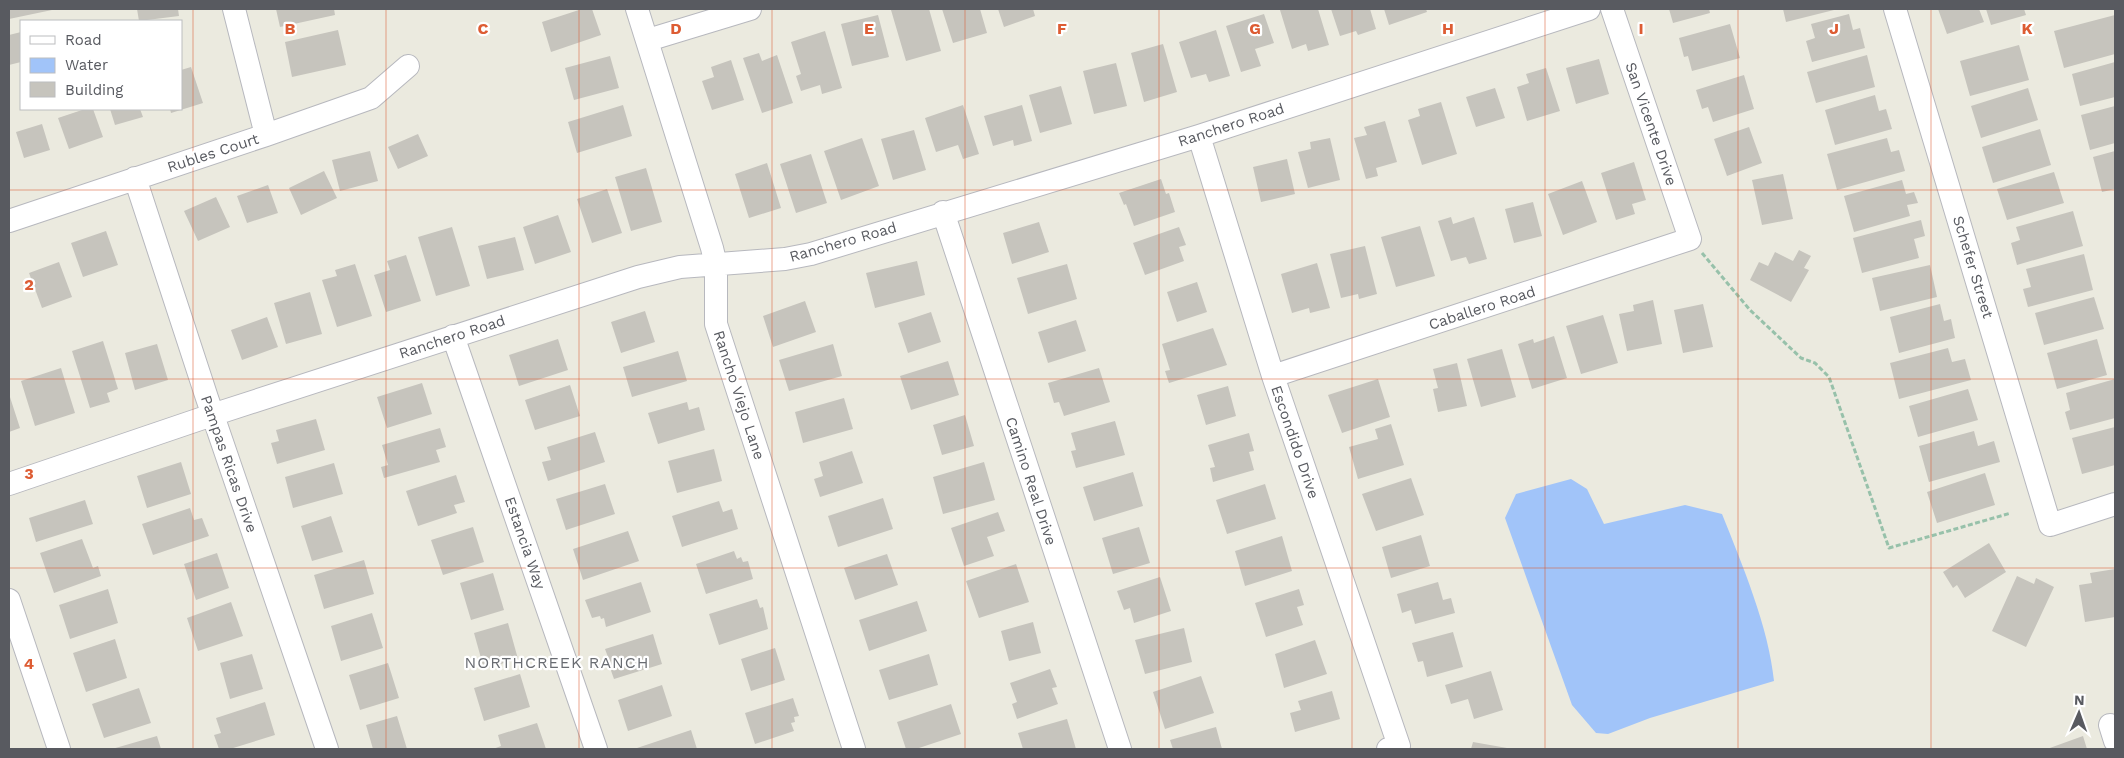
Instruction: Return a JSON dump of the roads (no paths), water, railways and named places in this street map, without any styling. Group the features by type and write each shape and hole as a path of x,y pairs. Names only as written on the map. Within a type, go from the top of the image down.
{"street":[{"path":"234,9 266,135"},
{"name":"Rancho Viejo Lane","path":"637,9 716,265 716,324 854,749"},
{"path":"648,40 750,9"},
{"name":"Ranchero Road","path":"9,484 212,415 638,277 680,267 799,257 1199,136 1589,9"},
{"name":"San Vicente Drive","path":"1612,9 1690,239"},
{"name":"Schefer Street","path":"1895,9 2050,525 2115,504"},
{"name":"Rubles Court","path":"9,221 371,98 408,66"},
{"name":"Escondido Drive","path":"1199,136 1273,376 1393,748"},
{"name":"Pampas Ricas Drive","path":"134,178 212,415 327,749"},
{"name":"Camino Real Drive","path":"943,212 1120,749"},
{"name":"Caballero Road","path":"1273,376 1690,239"},
{"name":"Estancia Way","path":"453,336 596,749"},
{"path":"9,600 59,749"}],"water":[{"path":"1571,479 1587,489 1604,524 1685,505 1722,514 1761,618 1774,681 1650,718 1608,734 1596,733 1572,705 1505,518 1516,494"}],"district":[{"name":"NORTHCREEK RANCH","path":"557,662"}]}
